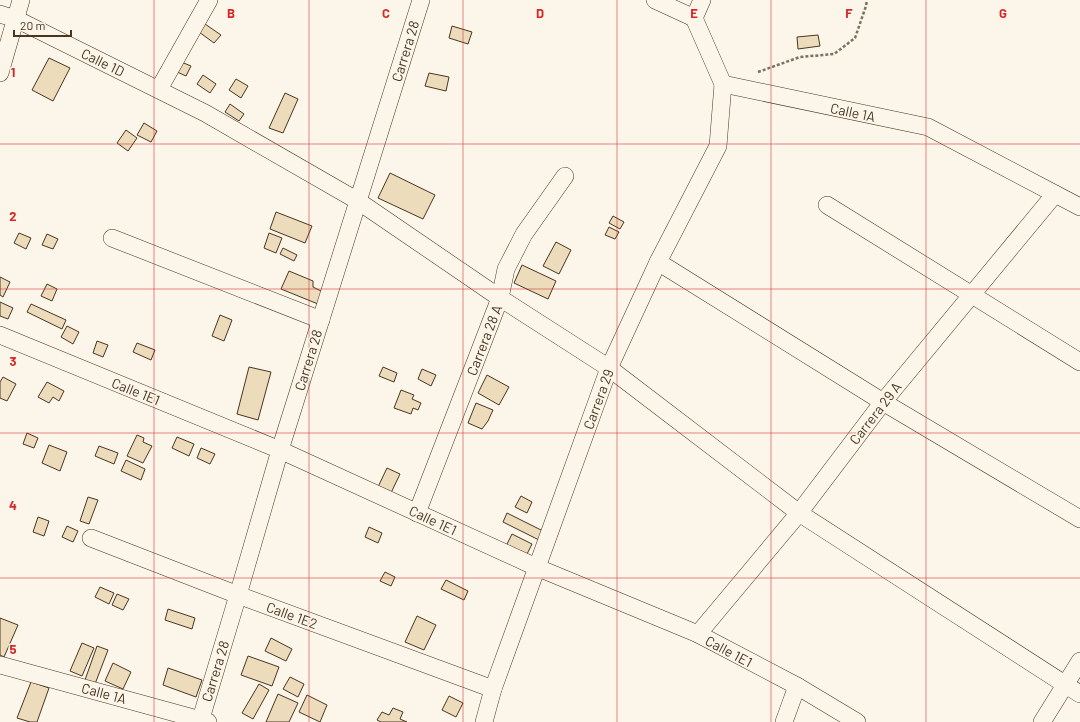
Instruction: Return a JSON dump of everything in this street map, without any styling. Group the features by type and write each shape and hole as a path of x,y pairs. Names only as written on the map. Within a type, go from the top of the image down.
{"street":[{"path":"0,73 8,16 21,0"},
{"path":"159,89 209,0"},
{"name":"Carrera 28","path":"203,721 280,450 421,0"},
{"path":"655,0 694,18 723,84"},
{"path":"694,18 702,0"},
{"name":"Calle 1D","path":"8,16 159,89 205,113 358,201 500,298 609,368 799,513 1080,694"},
{"name":"Calle 1A","path":"723,84 928,128 1080,208"},
{"name":"Carrera 29","path":"484,722 493,689 536,567 609,368 658,262 718,146 723,84"},
{"name":"Carrera 28 A","path":"417,513 500,298 506,269 524,234 565,176"},
{"name":"Carrera 29 A","path":"698,634 799,513 882,402 1055,194"},
{"path":"827,205 971,296 1080,362"},
{"path":"112,238 320,320"},
{"path":"658,262 882,402 1080,519"},
{"name":"Calle 1E1","path":"0,335 280,450 536,567 698,634 797,686 858,722"},
{"name":"Calle 1E2","path":"91,538 238,595 493,689"},
{"path":"1042,722 1080,661"},
{"name":"Calle 1A","path":"0,665 203,721"},
{"path":"784,722 797,686"}],"path":[{"path":"751,74 800,57 834,54 855,38 867,0"}],"building":[{"path":"205,24 221,35 214,43 199,32"},
{"path":"452,26 472,32 468,44 449,38"},
{"path":"818,35 820,46 798,49 797,37"},
{"path":"49,58 70,68 53,101 32,90"},
{"path":"179,61 191,66 186,76 175,71"},
{"path":"429,73 449,77 446,91 425,86"},
{"path":"203,75 216,84 210,93 197,84"},
{"path":"236,79 248,86 241,98 229,90"},
{"path":"285,93 298,99 283,133 269,128"},
{"path":"230,104 244,114 239,121 225,112"},
{"path":"144,123 157,131 151,142 137,135"},
{"path":"126,130 137,138 128,151 117,143"},
{"path":"390,173 435,195 423,219 378,198"},
{"path":"276,212 312,226 305,243 270,229"},
{"path":"613,216 624,222 620,229 609,223"},
{"path":"609,227 619,232 615,239 605,235"},
{"path":"19,233 31,238 26,249 14,243"},
{"path":"269,233 282,238 276,253 264,248"},
{"path":"47,234 58,239 53,249 42,245"},
{"path":"556,242 571,250 559,274 543,266"},
{"path":"283,248 297,255 294,261 280,254"},
{"path":"522,265 556,281 548,299 514,283"},
{"path":"289,271 313,281 313,287 323,292 318,304 281,289"},
{"path":"0,277 10,282 3,297 0,295"},
{"path":"47,284 57,289 52,301 41,296"},
{"path":"0,302 13,308 8,319 0,316"},
{"path":"31,304 66,320 62,329 27,312"},
{"path":"220,315 232,320 224,341 212,336"},
{"path":"67,326 79,332 73,344 61,337"},
{"path":"97,341 108,345 103,357 93,353"},
{"path":"137,343 155,350 151,360 133,352"},
{"path":"249,367 271,372 258,420 237,414"},
{"path":"383,367 397,373 394,382 379,376"},
{"path":"422,369 436,375 431,386 418,379"},
{"path":"487,375 509,387 499,405 478,393"},
{"path":"3,377 16,384 7,401 0,398 0,382"},
{"path":"47,382 64,391 59,401 53,397 49,403 38,397"},
{"path":"401,390 414,395 412,399 421,403 418,410 413,408 411,414 394,408"},
{"path":"476,403 493,410 482,429 468,423"},
{"path":"27,433 38,438 34,448 23,444"},
{"path":"137,435 144,438 143,442 152,446 143,463 127,456"},
{"path":"177,437 194,444 189,456 172,448"},
{"path":"49,445 67,452 60,471 42,463"},
{"path":"99,446 118,453 114,464 95,456"},
{"path":"201,448 215,454 210,464 197,458"},
{"path":"126,460 145,469 141,480 121,471"},
{"path":"387,468 400,474 390,495 377,489"},
{"path":"521,496 532,502 527,513 515,507"},
{"path":"88,497 98,500 89,524 80,521"},
{"path":"507,513 543,531 539,540 503,522"},
{"path":"38,517 49,521 44,536 33,532"},
{"path":"67,526 78,531 73,542 62,537"},
{"path":"369,527 382,533 378,543 365,537"},
{"path":"512,534 532,544 526,556 506,546"},
{"path":"385,572 395,577 391,586 380,581"},
{"path":"446,580 468,591 464,600 441,589"},
{"path":"100,587 114,593 109,604 95,597"},
{"path":"117,594 129,599 123,610 112,605"},
{"path":"168,609 195,618 192,629 165,620"},
{"path":"417,616 436,625 424,650 405,642"},
{"path":"0,618 18,625 4,657 0,655"},
{"path":"271,638 292,649 286,661 265,651"},
{"path":"82,643 94,648 82,676 70,671"},
{"path":"97,646 108,650 95,684 85,680"},
{"path":"248,656 279,667 272,686 241,675"},
{"path":"113,663 131,672 123,689 105,681"},
{"path":"168,668 202,680 196,697 163,685"},
{"path":"290,677 304,684 298,697 283,689"},
{"path":"31,682 49,688 37,722 30,722 17,718"},
{"path":"259,684 269,690 253,719 242,713"},
{"path":"278,694 298,703 289,722 266,722"},
{"path":"307,695 327,705 320,722 299,712"},
{"path":"449,696 463,703 456,717 442,710"},
{"path":"393,708 403,712 400,719 407,722 381,722 377,720 382,712 389,715"}]}
